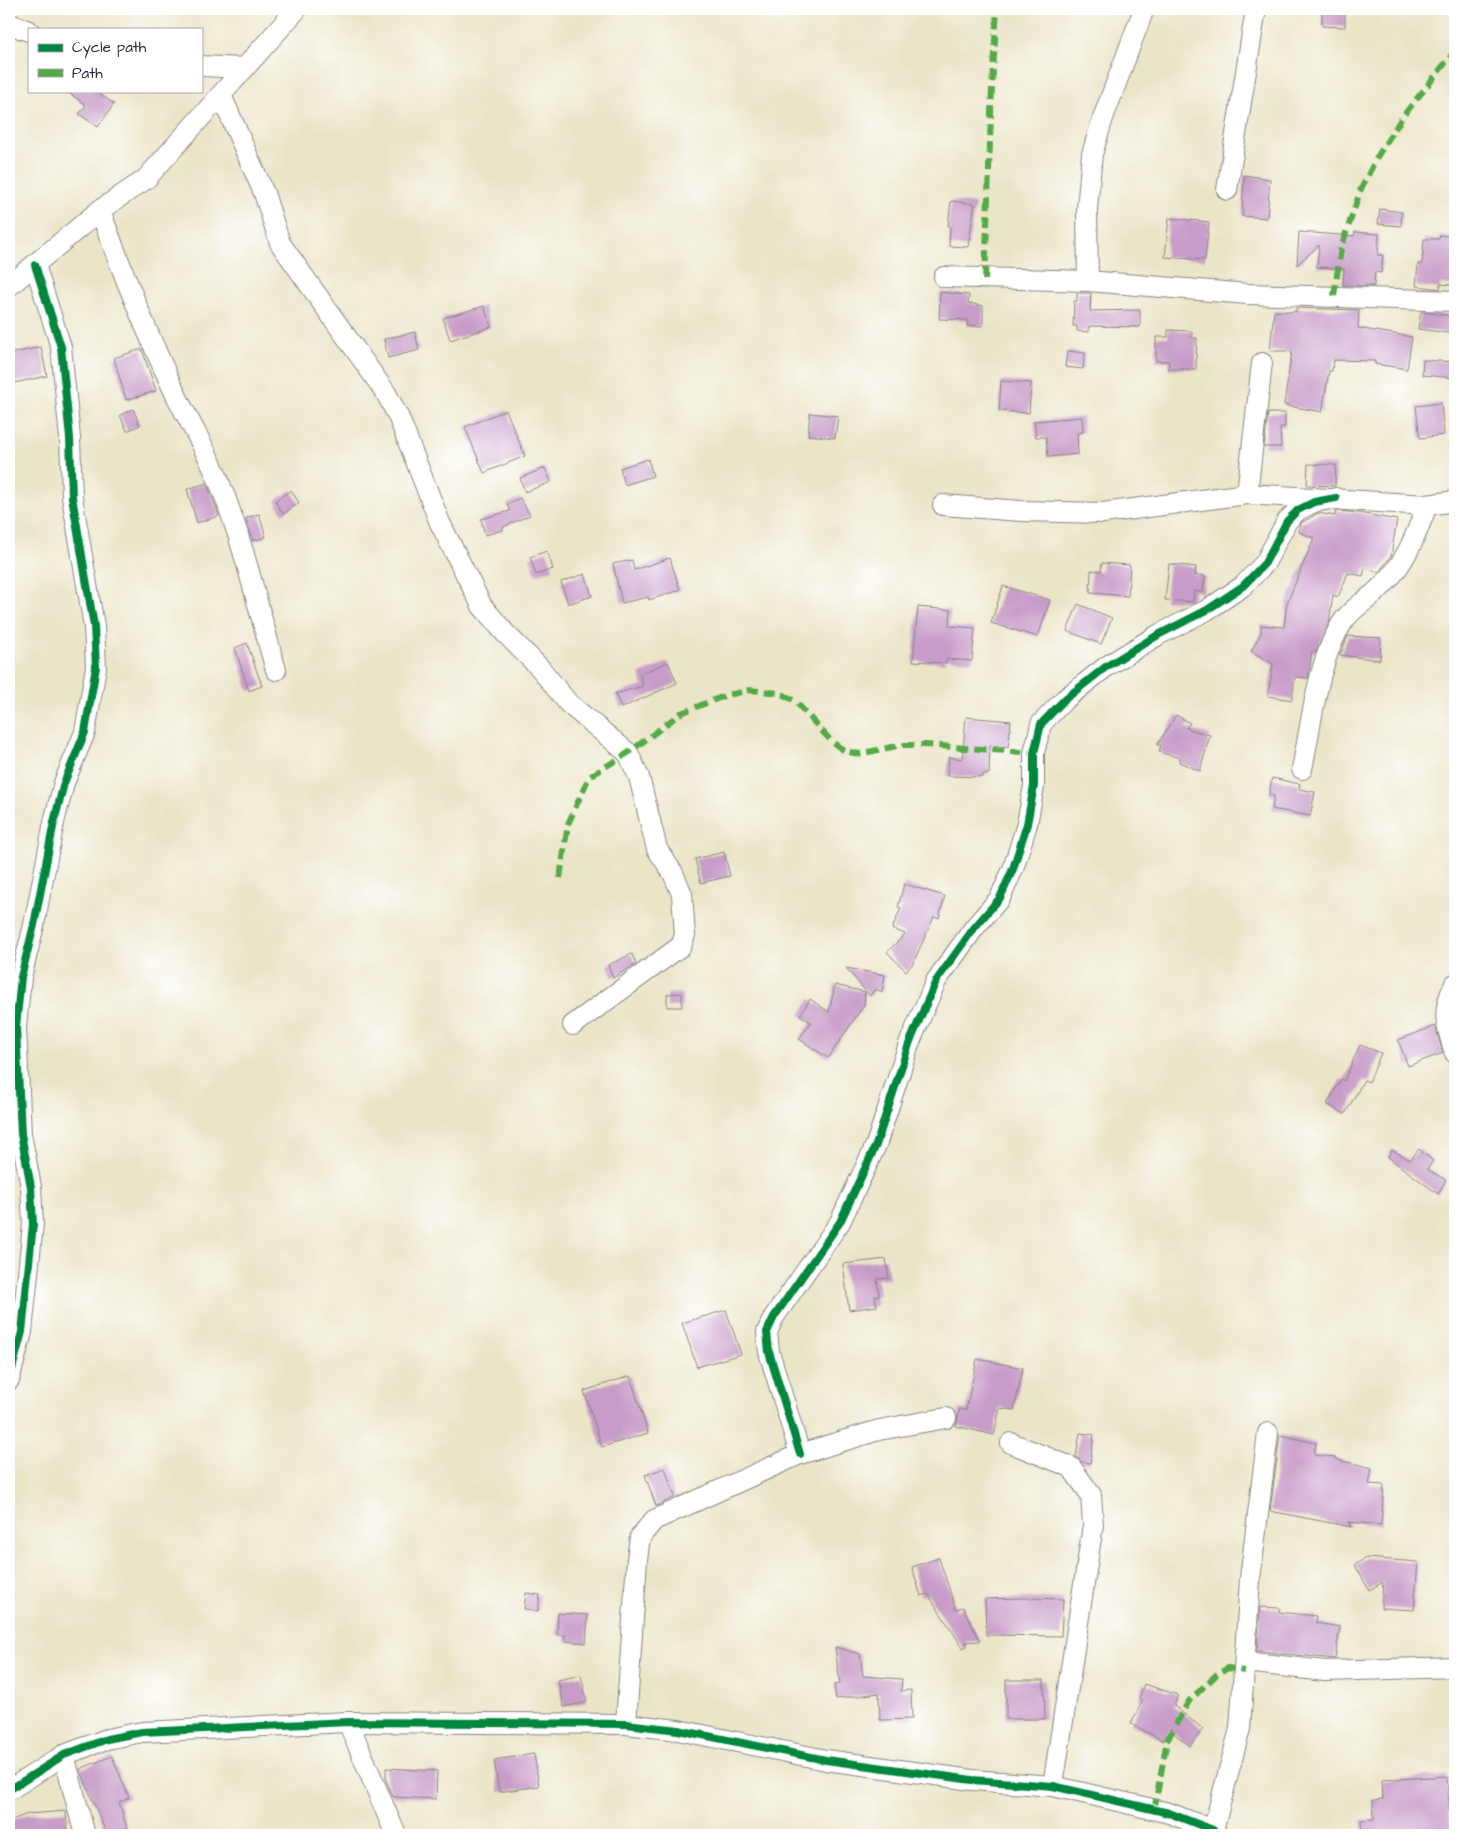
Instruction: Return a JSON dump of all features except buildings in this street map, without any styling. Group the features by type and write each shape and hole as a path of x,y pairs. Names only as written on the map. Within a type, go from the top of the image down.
{"street":[{"path":"9,286 100,210 146,179 242,68 297,9"},
{"path":"1088,281 1087,208 1092,154 1103,118 1144,9"},
{"path":"1227,190 1256,9"},
{"path":"9,24 28,31"},
{"path":"202,66 242,68"},
{"path":"221,94 264,193 280,243 386,393 399,418 440,523 482,606 505,633 540,668 568,703 628,753 639,777 657,849 673,873 682,894 685,934 681,946 574,1025"},
{"path":"100,210 121,272 140,316 176,394 200,438 230,510 276,670"},
{"path":"9,1380 22,1332 34,1224 31,1187 21,1134 16,1027 21,976 34,925 54,822 64,783 85,732 96,667 94,626 72,497 69,429 61,347 35,266"},
{"path":"944,277 1088,281 1248,294 1455,301"},
{"path":"1247,494 1262,363"},
{"path":"943,505 1021,511 1103,513 1199,498 1247,494 1426,505 1455,501"},
{"path":"800,1454 769,1352 768,1332 774,1317 844,1214 876,1145 909,1044 936,982 974,928 1000,898 1010,876 1027,824 1034,786 1034,753 1041,724 1064,699 1107,666 1158,635 1207,610 1243,586 1265,563 1287,521 1298,510 1314,502 1336,498"},
{"path":"1302,769 1330,645 1346,618 1380,589 1402,563 1415,538 1426,505"},
{"path":"1455,984 1449,996 1445,1017 1455,1053"},
{"path":"626,1724 640,1537 654,1520 800,1454 878,1430 946,1418"},
{"path":"9,1790 64,1755 107,1739 142,1732 348,1722 626,1724 678,1730 826,1760 972,1780 1053,1786 1169,1813 1216,1833 1240,1729 1250,1579 1268,1434"},
{"path":"1012,1443 1071,1468 1091,1495 1093,1526 1053,1786"},
{"path":"1245,1662 1325,1671 1455,1667"},
{"path":"348,1722 396,1835"},
{"path":"64,1755 84,1835"}],"marked path":[{"path":"985,280 992,86 997,9"},
{"path":"1334,296 1341,248 1361,189 1377,157 1403,116 1455,51"},
{"path":"560,878 568,824 589,777 628,753 681,713 724,696 750,690 780,693 795,701 832,742 845,751 859,754 901,745 1034,753"},
{"path":"1154,1811 1167,1740 1189,1701 1216,1675 1228,1668 1244,1671"}],"cycle path":[{"path":"9,1380 22,1332 33,1224 31,1187 21,1134 16,1027 21,977 64,783 85,732 96,667 94,626 72,497 70,438 61,347 35,265"},
{"path":"800,1454 769,1352 767,1332 774,1317 840,1222 876,1145 909,1044 936,981 974,928 1000,898 1013,869 1027,824 1034,786 1034,753 1041,724 1065,699 1107,666 1158,635 1207,610 1243,586 1265,563 1287,521 1298,510 1314,502 1336,498"},
{"path":"9,1790 64,1755 107,1739 142,1732 348,1722 626,1724 678,1730 826,1760 972,1780 1053,1786 1169,1813 1213,1830 1218,1835"}]}
